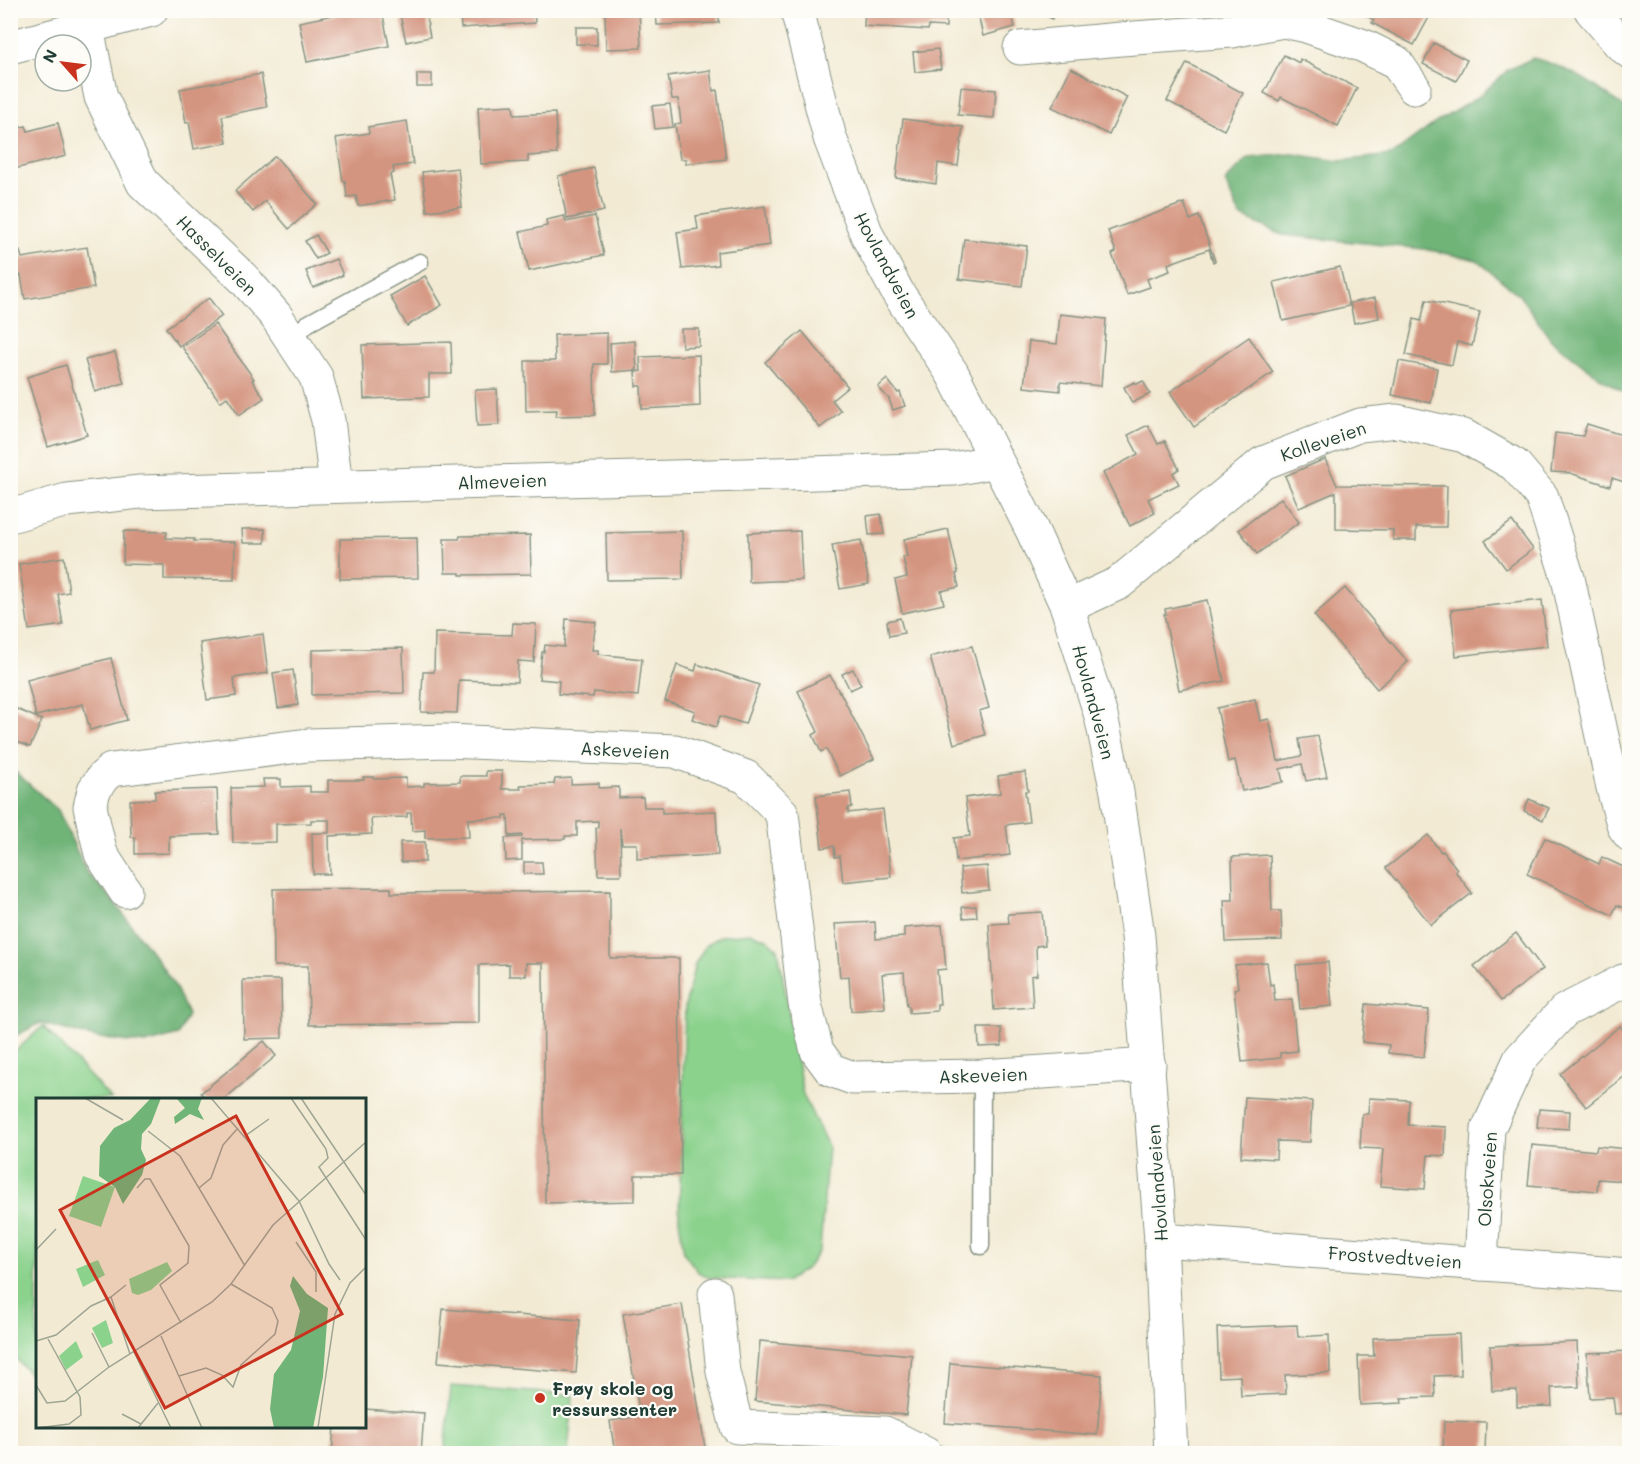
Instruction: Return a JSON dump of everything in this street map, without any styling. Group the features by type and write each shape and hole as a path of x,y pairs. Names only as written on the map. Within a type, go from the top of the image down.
{"street":[{"path":"10,47 151,10"},
{"name":"Hovlandveien","path":"797,10 830,138 867,235 898,293 952,374 1032,530 1067,607 1101,716 1117,792 1138,936 1161,1240 1171,1454"},
{"path":"1591,10 1629,52"},
{"path":"1020,48 1232,32 1282,16 1306,27 1364,46 1396,62 1414,88"},
{"name":"Hasselveien","path":"87,28 101,97 143,183 244,279 276,316 316,377 328,420 336,486"},
{"name":"Kolleveien","path":"1067,607 1119,583 1263,463 1360,425 1397,421 1464,436 1515,465 1542,497 1568,578 1614,792 1624,827 1629,834"},
{"name":"Almeveien","path":"10,516 67,500 140,492 954,469 996,461"},
{"name":"Askeveien","path":"125,891 101,854 90,807 94,790 111,770 308,745 447,741 675,752 746,777 782,813 805,1004 817,1051 831,1070 852,1078 982,1076 1149,1065"},
{"name":"Olsokveien","path":"1481,1264 1488,1129 1520,1059 1564,1011 1629,979"},
{"name":"Frostvedtveien","path":"1161,1240 1629,1275"},
{"path":"715,1294 723,1372 737,1440 885,1433 926,1454"}],"lane":[{"path":"292,340 308,324 420,262"},
{"path":"981,1246 982,1076"}],"green space":[{"path":"1533,58 1573,73 1629,111 1629,395 1602,379 1551,340 1520,296 1477,260 1424,249 1282,235 1240,216 1225,182 1248,158 1293,154 1339,161 1392,155 1435,123 1478,97 1508,70"},
{"path":"11,768 58,810 87,873 110,897 176,988 188,1015 178,1035 145,1044 92,1037 40,1023 11,1038"},
{"path":"751,933 767,939 778,949 803,1095 828,1146 820,1250 808,1267 786,1282 710,1278 698,1272 684,1253 679,1219 685,1006 695,964 706,945 721,936"},
{"path":"43,1026 110,1098 36,1098 36,1381 11,1353 10,1056"},
{"path":"451,1386 573,1395 568,1453 445,1453"}],"building":[{"path":"358,10 382,10 389,46 307,62 299,22"},
{"path":"399,10 425,10 430,37 406,42"},
{"path":"460,10 534,10 535,23 461,28"},
{"path":"605,10 639,10 641,48 606,49"},
{"path":"656,10 719,10 719,23 657,25"},
{"path":"865,10 947,10 946,27 929,26 928,30 864,26"},
{"path":"977,10 1011,10 1015,27 983,36"},
{"path":"1036,10 1056,10 1052,19"},
{"path":"1364,10 1433,10 1414,45 1372,23 1374,20 1362,14"},
{"path":"576,27 597,27 597,45 576,44"},
{"path":"1434,43 1467,60 1456,81 1423,64"},
{"path":"938,49 941,69 915,72 913,52"},
{"path":"1284,55 1299,63 1300,59 1357,88 1338,126 1281,97 1279,101 1264,93"},
{"path":"1187,63 1243,93 1224,130 1167,101"},
{"path":"1071,68 1127,97 1109,135 1052,107"},
{"path":"710,70 713,91 717,90 726,159 686,164 686,159 680,159 675,124 681,123 678,99 672,99 668,76"},
{"path":"261,74 267,107 222,116 227,143 194,149 189,122 186,123 180,89"},
{"path":"417,74 432,74 432,87 417,87"},
{"path":"961,87 996,90 994,118 958,115"},
{"path":"670,104 673,127 655,129 652,106"},
{"path":"513,105 514,115 555,113 557,154 528,156 528,162 481,164 478,107"},
{"path":"903,119 963,127 958,166 938,163 936,184 896,178"},
{"path":"407,121 413,164 393,167 394,173 390,174 395,200 358,206 356,196 347,197 336,138 369,133 368,127"},
{"path":"58,123 66,156 10,170 10,130 26,126 28,131"},
{"path":"275,156 317,204 289,229 265,201 253,212 235,191"},
{"path":"458,168 462,207 427,211 422,172"},
{"path":"594,168 604,211 567,219 558,176"},
{"path":"1184,203 1190,220 1199,216 1215,261 1213,262 1209,249 1168,264 1170,271 1147,279 1150,287 1127,295 1112,254 1116,252 1108,231"},
{"path":"765,206 770,245 717,252 718,265 682,269 677,232 698,229 696,216"},
{"path":"564,216 566,222 595,216 604,255 529,271 520,232 547,226 546,220"},
{"path":"316,235 327,253 316,259 305,241"},
{"path":"964,239 1027,246 1022,286 959,279"},
{"path":"87,247 94,288 25,299 21,275 10,276 10,253 20,251 22,258"},
{"path":"336,259 343,275 313,288 306,271"},
{"path":"1340,267 1349,306 1283,321 1274,282"},
{"path":"425,276 442,305 407,326 390,296"},
{"path":"209,298 222,316 179,346 166,328"},
{"path":"1375,298 1379,318 1354,323 1350,303"},
{"path":"1426,300 1480,312 1472,346 1457,342 1452,365 1406,355 1414,319 1421,321"},
{"path":"1060,314 1106,319 1101,386 1060,382 1060,391 1024,387 1029,341 1057,344"},
{"path":"215,324 254,379 252,380 264,398 239,415 227,397 220,402 182,347"},
{"path":"681,329 699,329 699,346 682,347"},
{"path":"802,331 848,387 832,400 841,411 820,428 765,362"},
{"path":"607,333 607,364 594,364 595,415 556,416 557,410 526,411 525,361 555,361 554,335"},
{"path":"1249,337 1273,372 1194,427 1170,392"},
{"path":"635,341 637,370 612,372 610,343"},
{"path":"451,342 452,374 429,374 429,397 364,399 362,345"},
{"path":"115,352 124,383 95,392 85,360"},
{"path":"699,355 700,406 642,409 641,386 636,386 635,372 641,371 640,357"},
{"path":"1399,361 1437,368 1431,403 1392,395"},
{"path":"66,365 87,435 48,447 27,377"},
{"path":"887,379 898,393 900,392 905,406 893,410 889,399 878,387"},
{"path":"1143,381 1150,394 1132,403 1124,387"},
{"path":"497,389 499,425 477,426 475,390"},
{"path":"1587,424 1630,436 1630,484 1612,478 1610,486 1570,473 1551,472 1555,433 1583,436"},
{"path":"1148,425 1158,444 1165,441 1179,469 1173,473 1179,484 1148,499 1155,513 1130,526 1103,473 1138,454 1128,435"},
{"path":"1325,459 1337,485 1447,486 1446,527 1416,527 1416,540 1393,540 1393,530 1336,529 1336,492 1299,508 1285,476"},
{"path":"1281,498 1299,522 1257,554 1239,530"},
{"path":"881,514 884,534 869,535 867,516"},
{"path":"1512,521 1533,549 1506,569 1485,541"},
{"path":"242,529 265,529 265,543 243,543"},
{"path":"948,529 959,587 941,591 944,604 902,613 895,580 907,577 903,557 907,557 904,539"},
{"path":"124,531 167,532 166,538 235,542 234,580 164,579 164,565 123,564"},
{"path":"682,531 683,579 607,580 606,533"},
{"path":"800,531 802,580 749,582 748,533"},
{"path":"530,535 531,574 460,575 460,573 445,573 444,539 459,539 460,536"},
{"path":"417,538 418,578 340,579 340,539"},
{"path":"861,540 869,584 840,589 832,545"},
{"path":"64,557 69,592 58,594 63,625 29,630 19,564"},
{"path":"1345,588 1408,662 1377,689 1314,615"},
{"path":"1207,600 1224,681 1179,690 1164,614 1166,614 1165,609"},
{"path":"1542,600 1547,646 1456,656 1451,610"},
{"path":"900,618 904,633 889,636 887,621"},
{"path":"566,619 596,622 592,650 598,650 598,654 642,659 638,696 594,692 593,697 558,694 559,681 539,679 545,645 564,647"},
{"path":"513,623 536,624 534,662 518,661 517,682 459,680 457,713 421,712 423,672 434,672 435,633 512,635"},
{"path":"263,634 268,673 234,678 236,696 207,700 200,643"},
{"path":"972,646 989,708 979,711 985,735 954,744 930,657"},
{"path":"403,648 404,693 312,695 312,650"},
{"path":"111,658 127,720 90,730 83,704 36,716 27,680"},
{"path":"697,664 759,685 745,724 720,716 716,727 692,719 695,711 665,701 677,665 695,671"},
{"path":"853,669 861,685 850,690 842,674"},
{"path":"293,670 298,705 278,708 273,673"},
{"path":"830,675 874,759 840,776 826,749 821,752 813,735 818,732 798,691"},
{"path":"1255,699 1260,721 1269,719 1278,761 1302,756 1299,739 1318,736 1327,777 1306,781 1302,764 1280,769 1283,782 1242,791 1235,760 1228,762 1217,708"},
{"path":"12,707 42,720 30,747 10,739 10,710"},
{"path":"486,771 502,771 502,789 521,789 520,785 554,784 555,779 571,778 571,784 599,783 599,788 619,787 619,798 643,797 644,807 662,807 662,813 716,811 718,855 637,859 637,844 622,844 620,828 621,875 598,875 596,828 598,828 598,821 577,822 577,836 565,836 565,839 522,840 522,860 506,861 505,838 522,837 522,835 509,836 508,815 504,815 504,818 468,819 469,837 425,838 425,830 412,831 411,813 407,813 407,817 371,818 372,834 329,836 330,874 313,874 312,833 329,833 329,820 276,824 276,842 233,843 231,788 264,787 263,779 281,779 281,787 310,786 310,792 328,792 328,780 364,780 363,777 406,778 406,787 424,786 424,783 460,782 460,776 486,776"},
{"path":"1025,772 1029,822 1006,825 1010,855 956,861 954,838 970,836 965,798 1000,793 998,776"},
{"path":"217,789 219,834 169,836 169,853 135,854 135,837 131,837 130,800 155,799 155,791"},
{"path":"850,792 852,807 848,808 848,813 883,809 891,877 843,882 840,856 835,857 834,846 822,848 816,796"},
{"path":"1529,799 1549,808 1543,820 1524,811"},
{"path":"1428,835 1457,869 1455,871 1472,893 1431,925 1386,868"},
{"path":"1545,838 1599,864 1602,857 1630,870 1630,900 1625,908 1617,905 1612,915 1527,874"},
{"path":"400,842 425,842 425,862 401,862"},
{"path":"1270,855 1272,911 1281,911 1282,940 1226,942 1224,900 1233,900 1232,857"},
{"path":"524,862 542,862 543,874 524,874"},
{"path":"987,866 989,890 962,893 960,868"},
{"path":"391,888 391,893 610,891 610,958 679,958 681,1175 635,1175 635,1201 545,1203 543,963 526,963 526,976 509,976 509,964 479,965 479,1023 309,1025 308,966 274,966 273,889"},
{"path":"976,906 977,917 963,918 962,907"},
{"path":"1042,912 1045,945 1036,946 1037,975 1031,976 1033,1007 994,1010 989,924 1009,923 1008,914"},
{"path":"875,922 876,939 904,937 904,928 942,925 946,969 937,970 940,1004 937,1004 937,1011 909,1013 904,972 882,974 885,1008 851,1011 849,976 840,977 835,924"},
{"path":"1516,933 1543,969 1501,1001 1474,966"},
{"path":"1267,962 1275,1001 1292,999 1297,1051 1280,1053 1280,1058 1242,1062 1234,989 1238,988 1235,965"},
{"path":"1328,962 1332,1006 1300,1009 1296,965"},
{"path":"243,980 281,980 282,1038 244,1039"},
{"path":"1366,1004 1429,1010 1424,1057 1388,1053 1389,1045 1362,1042"},
{"path":"1620,1026 1630,1038 1630,1072 1586,1107 1560,1074"},
{"path":"978,1028 1001,1028 1002,1046 979,1047"},
{"path":"264,1041 276,1056 225,1098 205,1098 201,1093"},
{"path":"1245,1097 1312,1101 1310,1142 1277,1141 1276,1159 1241,1157"},
{"path":"1369,1098 1409,1100 1408,1125 1446,1127 1445,1156 1428,1155 1425,1189 1380,1186 1383,1149 1360,1148 1362,1114 1368,1114"},
{"path":"1539,1109 1570,1111 1569,1129 1537,1127"},
{"path":"1532,1145 1596,1151 1597,1146 1627,1149 1625,1181 1598,1179 1597,1191 1528,1185"},
{"path":"682,1304 706,1454 615,1454 610,1421 640,1416 623,1314"},
{"path":"443,1309 580,1320 576,1373 438,1362"},
{"path":"1297,1325 1298,1337 1329,1335 1330,1373 1285,1375 1286,1394 1241,1396 1240,1376 1219,1377 1217,1328"},
{"path":"1459,1334 1461,1375 1434,1376 1435,1397 1401,1398 1402,1403 1360,1405 1358,1356 1374,1356 1373,1338"},
{"path":"760,1341 912,1355 906,1415 755,1401"},
{"path":"1577,1342 1579,1387 1551,1388 1552,1406 1517,1407 1517,1390 1492,1391 1490,1346"},
{"path":"1630,1351 1630,1413 1615,1414 1613,1397 1590,1398 1587,1353"},
{"path":"950,1363 1102,1375 1097,1435 945,1423"},
{"path":"366,1409 424,1413 421,1454 332,1454 334,1428 366,1428"},
{"path":"1444,1421 1486,1422 1485,1454 1443,1454"},
{"path":"861,1448 882,1449 881,1454 861,1454"}],"place":[{"name":"Frøy skole og ressurssenter","path":"540,1398"}]}
